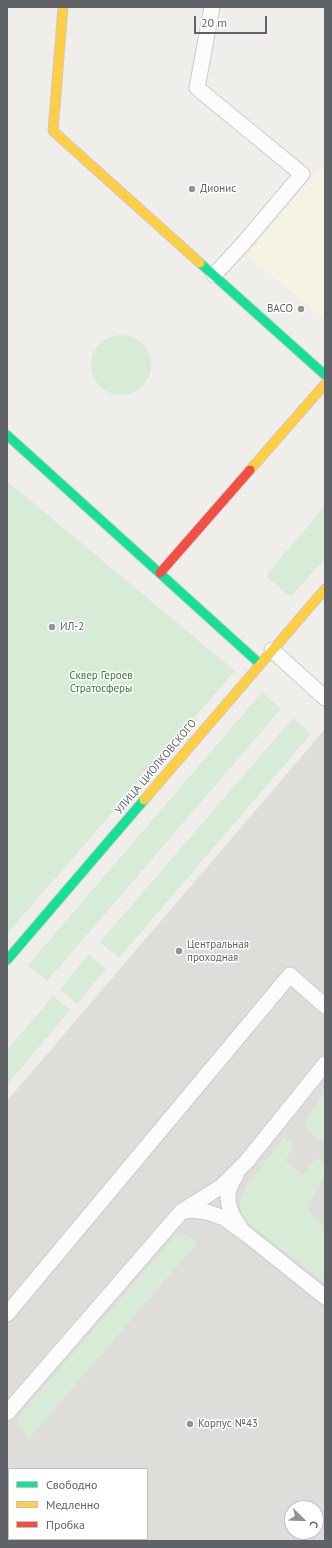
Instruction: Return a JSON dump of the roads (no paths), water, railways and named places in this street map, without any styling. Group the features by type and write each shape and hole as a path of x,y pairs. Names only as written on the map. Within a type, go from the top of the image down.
{"street":[{"path":"62,7 53,131 325,375"},
{"path":"160,573 325,384"},
{"path":"7,435 260,664"},
{"name":"УЛИЦА ЦИОЛКОВСКОГО","path":"7,960 325,589"}],"lane":[{"path":"212,7 197,88 302,174 214,276"},
{"path":"272,650 325,698"},
{"path":"7,1314 290,975 325,1006"},
{"path":"250,1237 231,1213 227,1200 232,1182 325,1064"},
{"path":"7,1413 182,1211 222,1186 248,1162"},
{"path":"182,1211 193,1210 207,1212 224,1218 325,1297"}],"place":[{"name":"Дионис","path":"192,189"},
{"name":"ВАСО","path":"301,309"},
{"name":"ИЛ-2","path":"52,627"},
{"name":"Центральная проходная","path":"179,951"},
{"name":"Корпус №43","path":"190,1424"}],"park label":[{"name":"Сквер Героев Стратосферы","path":"101,682"}]}
